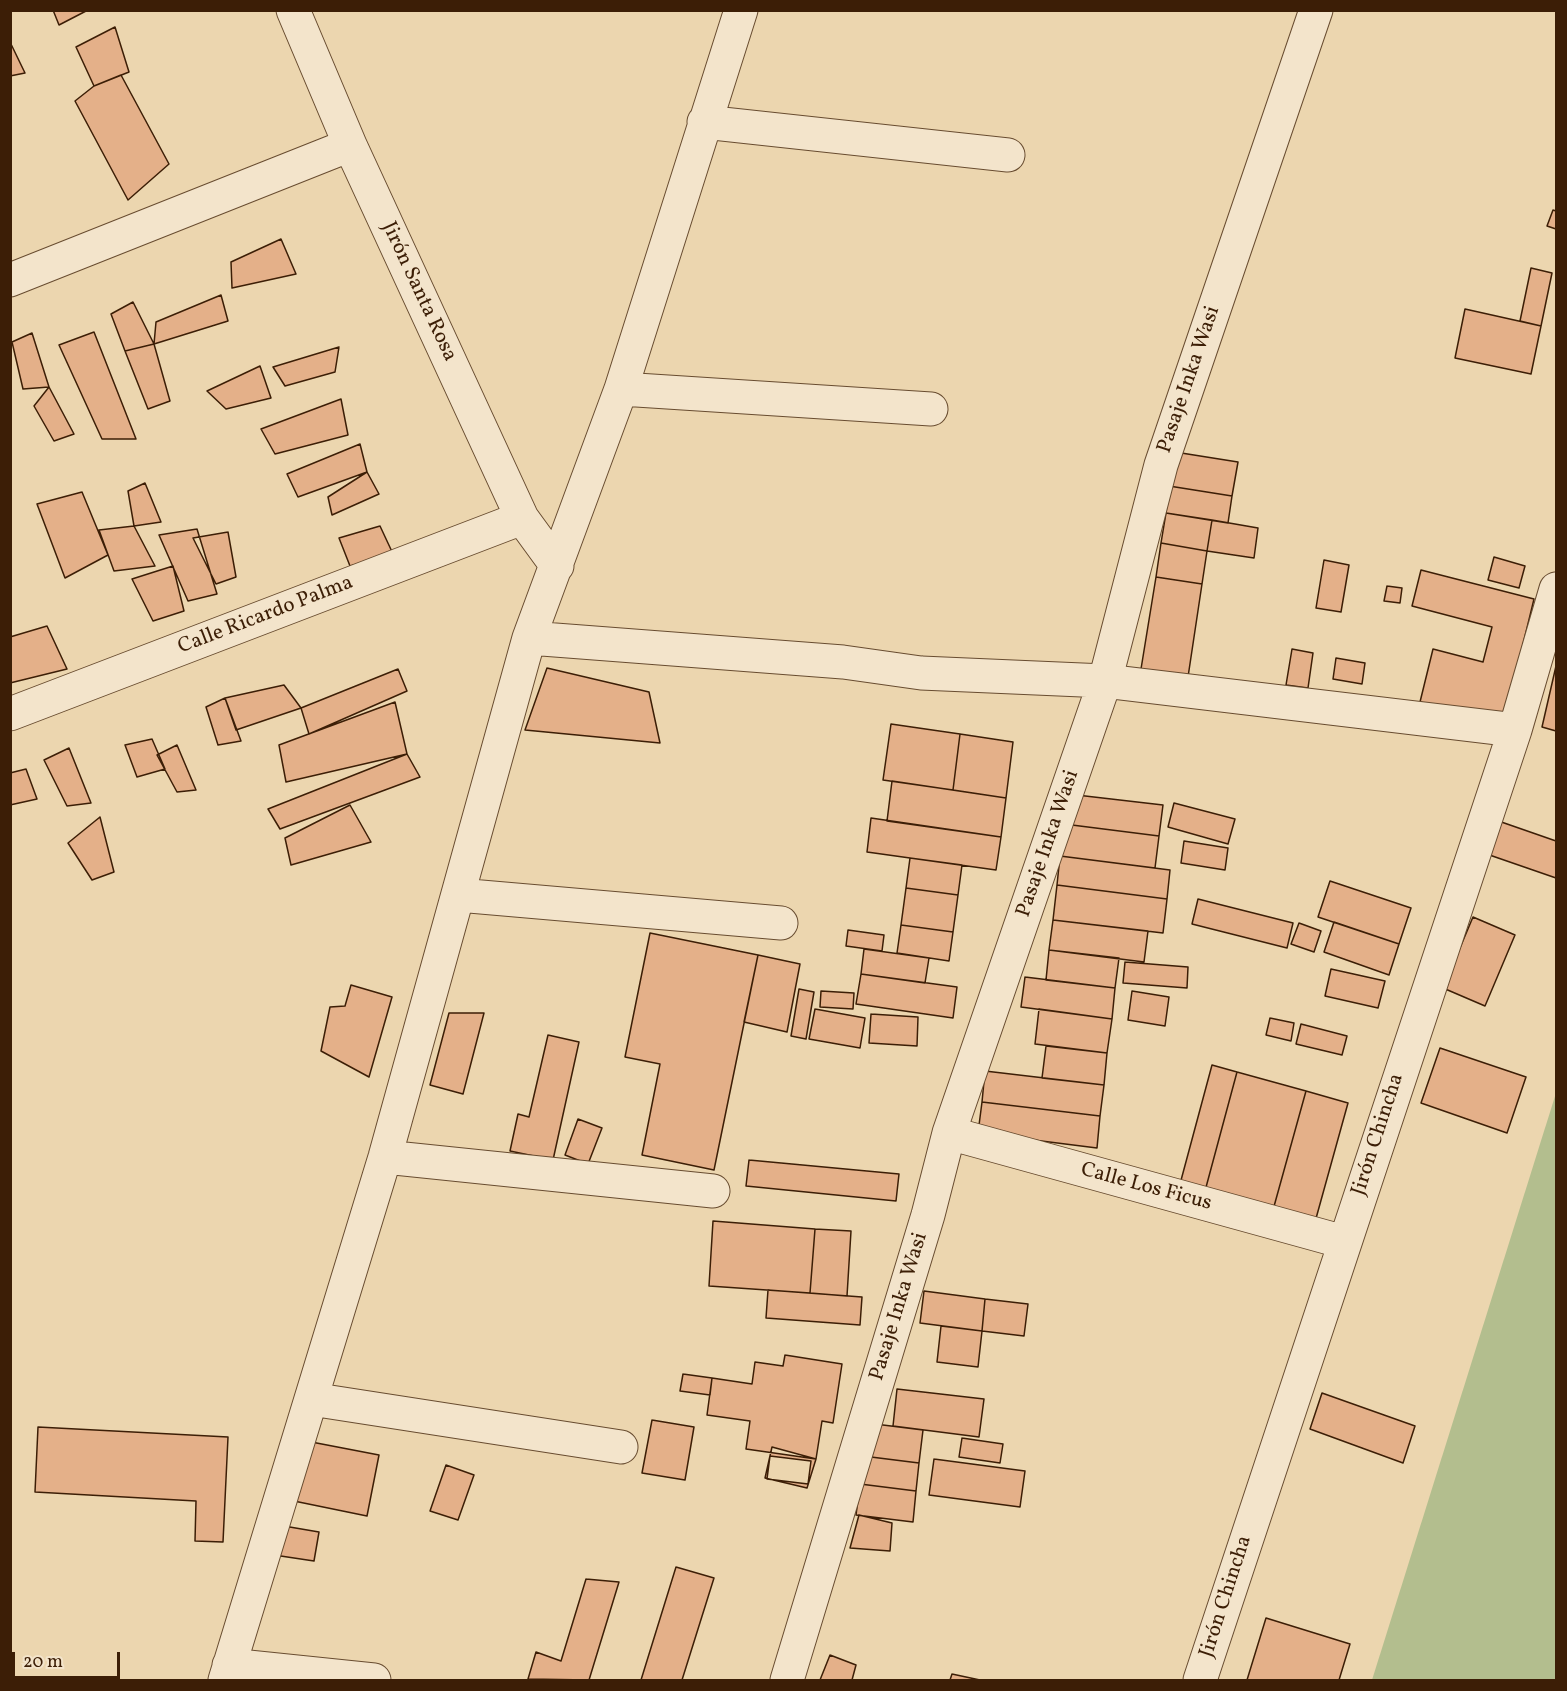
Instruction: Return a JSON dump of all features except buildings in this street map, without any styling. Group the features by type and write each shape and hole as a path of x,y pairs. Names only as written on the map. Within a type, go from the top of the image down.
{"street":[{"name":"Jirón Santa Rosa","path":"293,10 350,145 522,518 557,566"},
{"path":"374,1680 227,1673 385,1157 529,638 621,389 741,10"},
{"name":"Pasaje Inka Wasi","path":"787,1680 928,1215 949,1133 1106,681 1161,465 1316,10"},
{"path":"704,122 1008,155"},
{"path":"10,280 350,145"},
{"path":"621,389 931,409"},
{"name":"Calle Ricardo Palma","path":"10,714 522,518"},
{"name":"Jirón Chincha","path":"1200,1680 1515,730 1557,589"},
{"path":"529,638 843,662 921,673 1106,681 1515,730"},
{"path":"458,895 782,922"},
{"name":"Calle Los Ficus","path":"949,1133 1344,1242"},
{"path":"385,1157 713,1191"},
{"path":"311,1399 621,1447"}],"green space":[{"path":"1556,1093 1556,1680 1372,1680"}]}
